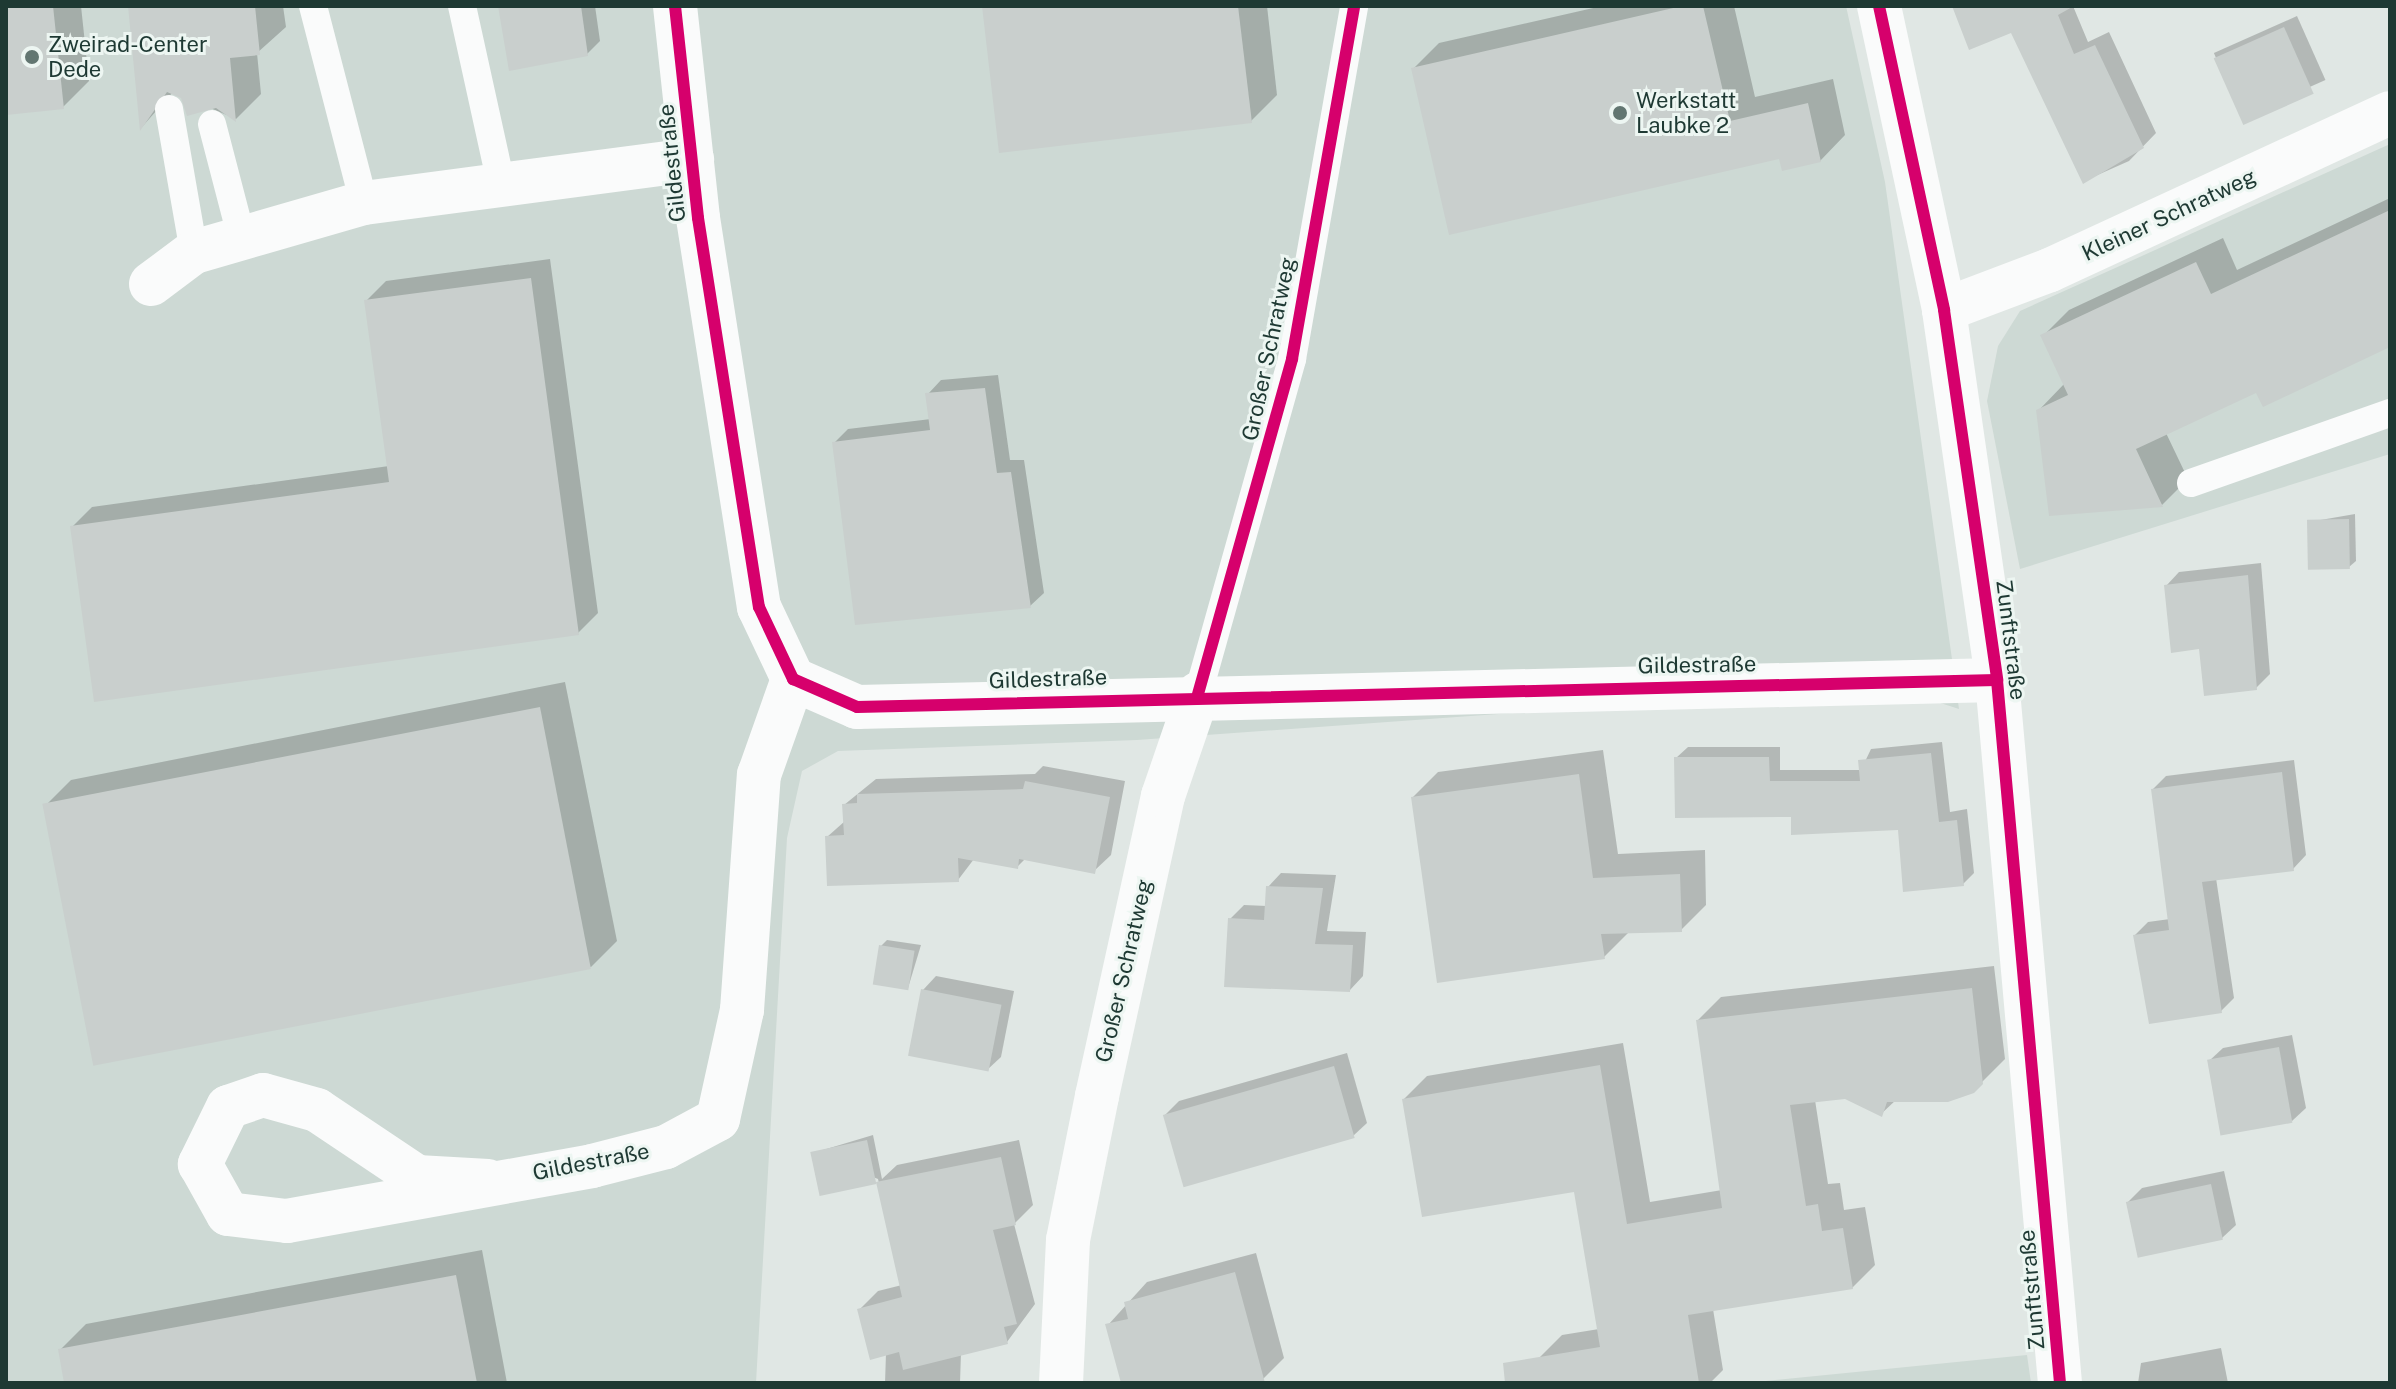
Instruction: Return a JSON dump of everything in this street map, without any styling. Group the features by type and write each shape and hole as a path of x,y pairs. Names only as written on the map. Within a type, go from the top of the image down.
{"street":[{"name":"Gildestraße","path":"675,6 692,160 759,607 793,679 857,707 1198,694 1997,680"},
{"name":"Zunftstraße","path":"1879,6 1944,310 1997,680 2060,1383"},
{"name":"Kleiner Schratweg","path":"1944,310 2050,270 2390,113"},
{"name":"Gildestraße","path":"151,284 194,252 241,235 364,203 502,188 692,160"},
{"name":"Gildestraße","path":"488,1181 417,1177 317,1110 263,1095 228,1107 200,1164 228,1214 287,1221 666,1147 718,1119 742,1010 759,775 793,679"},
{"name":"Großer Schratweg","path":"1061,1383 1068,1240 1163,796 1198,694"}],"lane":[{"path":"313,6 364,203"},
{"path":"462,6 502,188"},
{"name":"Großer Schratweg","path":"1198,694 1292,359 1354,6"},
{"path":"169,109 194,252"},
{"path":"212,124 241,235"},
{"path":"2191,483 2390,413"}],"shaded area":[{"path":"6,6 1846,6 1885,182 1959,709 1925,698 1597,707 1137,740 838,751 802,771 787,838 756,1383 6,1383"},
{"path":"2390,144 2390,454 2020,569 1987,401 1998,346 2020,311"},
{"path":"2027,1355 2031,1383 1746,1383"}],"building":[{"name":"Zweirad-Center Dede","path":"6,6 53,6 64,109 6,115"},
{"path":"128,6 255,6 260,55 230,58 236,122 216,108 187,116 181,98 167,92 140,131"},
{"path":"498,6 581,6 588,56 509,71"},
{"path":"982,6 1238,6 1252,123 999,153"},
{"path":"1682,6 1703,6 1730,121 1808,103 1821,162 1782,171 1779,159 1449,235 1411,68"},
{"path":"1952,6 2074,6 2058,15 2074,54 2095,45 2144,148 2083,184 2011,33 1969,50"},
{"path":"2284,27 2314,94 2243,125 2214,58"},
{"path":"2390,210 2390,347 2263,407 2256,393 2136,449 2163,507 2049,516 2036,410 2068,395 2040,335 2196,262 2211,294"},
{"path":"531,278 579,635 94,702 70,526 389,482 364,300"},
{"path":"985,388 997,473 1011,472 1031,608 855,625 832,442 930,430 925,393"},
{"path":"2349,519 2350,569 2308,570 2307,520"},
{"path":"2248,575 2257,690 2204,696 2199,649 2171,653 2164,585"},
{"path":"540,707 591,969 93,1066 42,804"},
{"path":"1931,753 1939,822 1957,820 1964,886 1903,892 1898,830 1791,835 1791,817 1675,818 1674,757 1769,757 1770,781 1860,781 1858,760"},
{"path":"2282,772 2294,871 2202,882 2222,1013 2149,1024 2133,935 2169,930 2151,789"},
{"path":"1579,774 1593,878 1680,874 1682,932 1601,934 1605,959 1437,983 1411,797"},
{"path":"1025,781 1110,797 1095,874 1019,859 1018,869 958,858 959,882 827,886 825,836 844,835 842,804 857,803 857,794 1023,789"},
{"path":"1266,886 1323,888 1315,944 1353,945 1350,992 1224,987 1228,918 1264,920"},
{"path":"879,945 915,951 908,990 873,985"},
{"path":"1972,988 1983,1084 1974,1093 1948,1102 1887,1102 1882,1117 1845,1099 1790,1105 1806,1206 1818,1204 1822,1231 1843,1228 1853,1289 1688,1315 1699,1383 1505,1383 1503,1363 1600,1347 1574,1192 1422,1217 1402,1099 1600,1065 1627,1224 1722,1208 1696,1020"},
{"path":"921,989 1001,1005 989,1071 908,1056"},
{"path":"2279,1047 2292,1123 2220,1136 2207,1060"},
{"path":"1334,1066 1355,1138 1184,1187 1163,1115"},
{"path":"867,1140 876,1184 820,1196 810,1152"},
{"path":"1001,1157 1016,1225 993,1230 1017,1324 1004,1327 1008,1344 903,1370 899,1352 870,1360 857,1309 902,1297 876,1182"},
{"path":"2211,1184 2223,1240 2138,1258 2126,1202"},
{"path":"1235,1272 1265,1383 1121,1383 1105,1324 1128,1319 1124,1302"},
{"path":"456,1275 477,1383 64,1383 58,1349"}],"cycle path":[{"path":"675,6 698,218 759,607 793,679 857,707 1997,680"},
{"path":"1198,694 1292,359 1354,6"},
{"path":"1879,6 1944,310 1997,680 2060,1383"}],"place":[{"name":"Zweirad-Center Dede","path":"32,57"},
{"name":"Werkstatt Laubke 2","path":"1620,113"}]}
